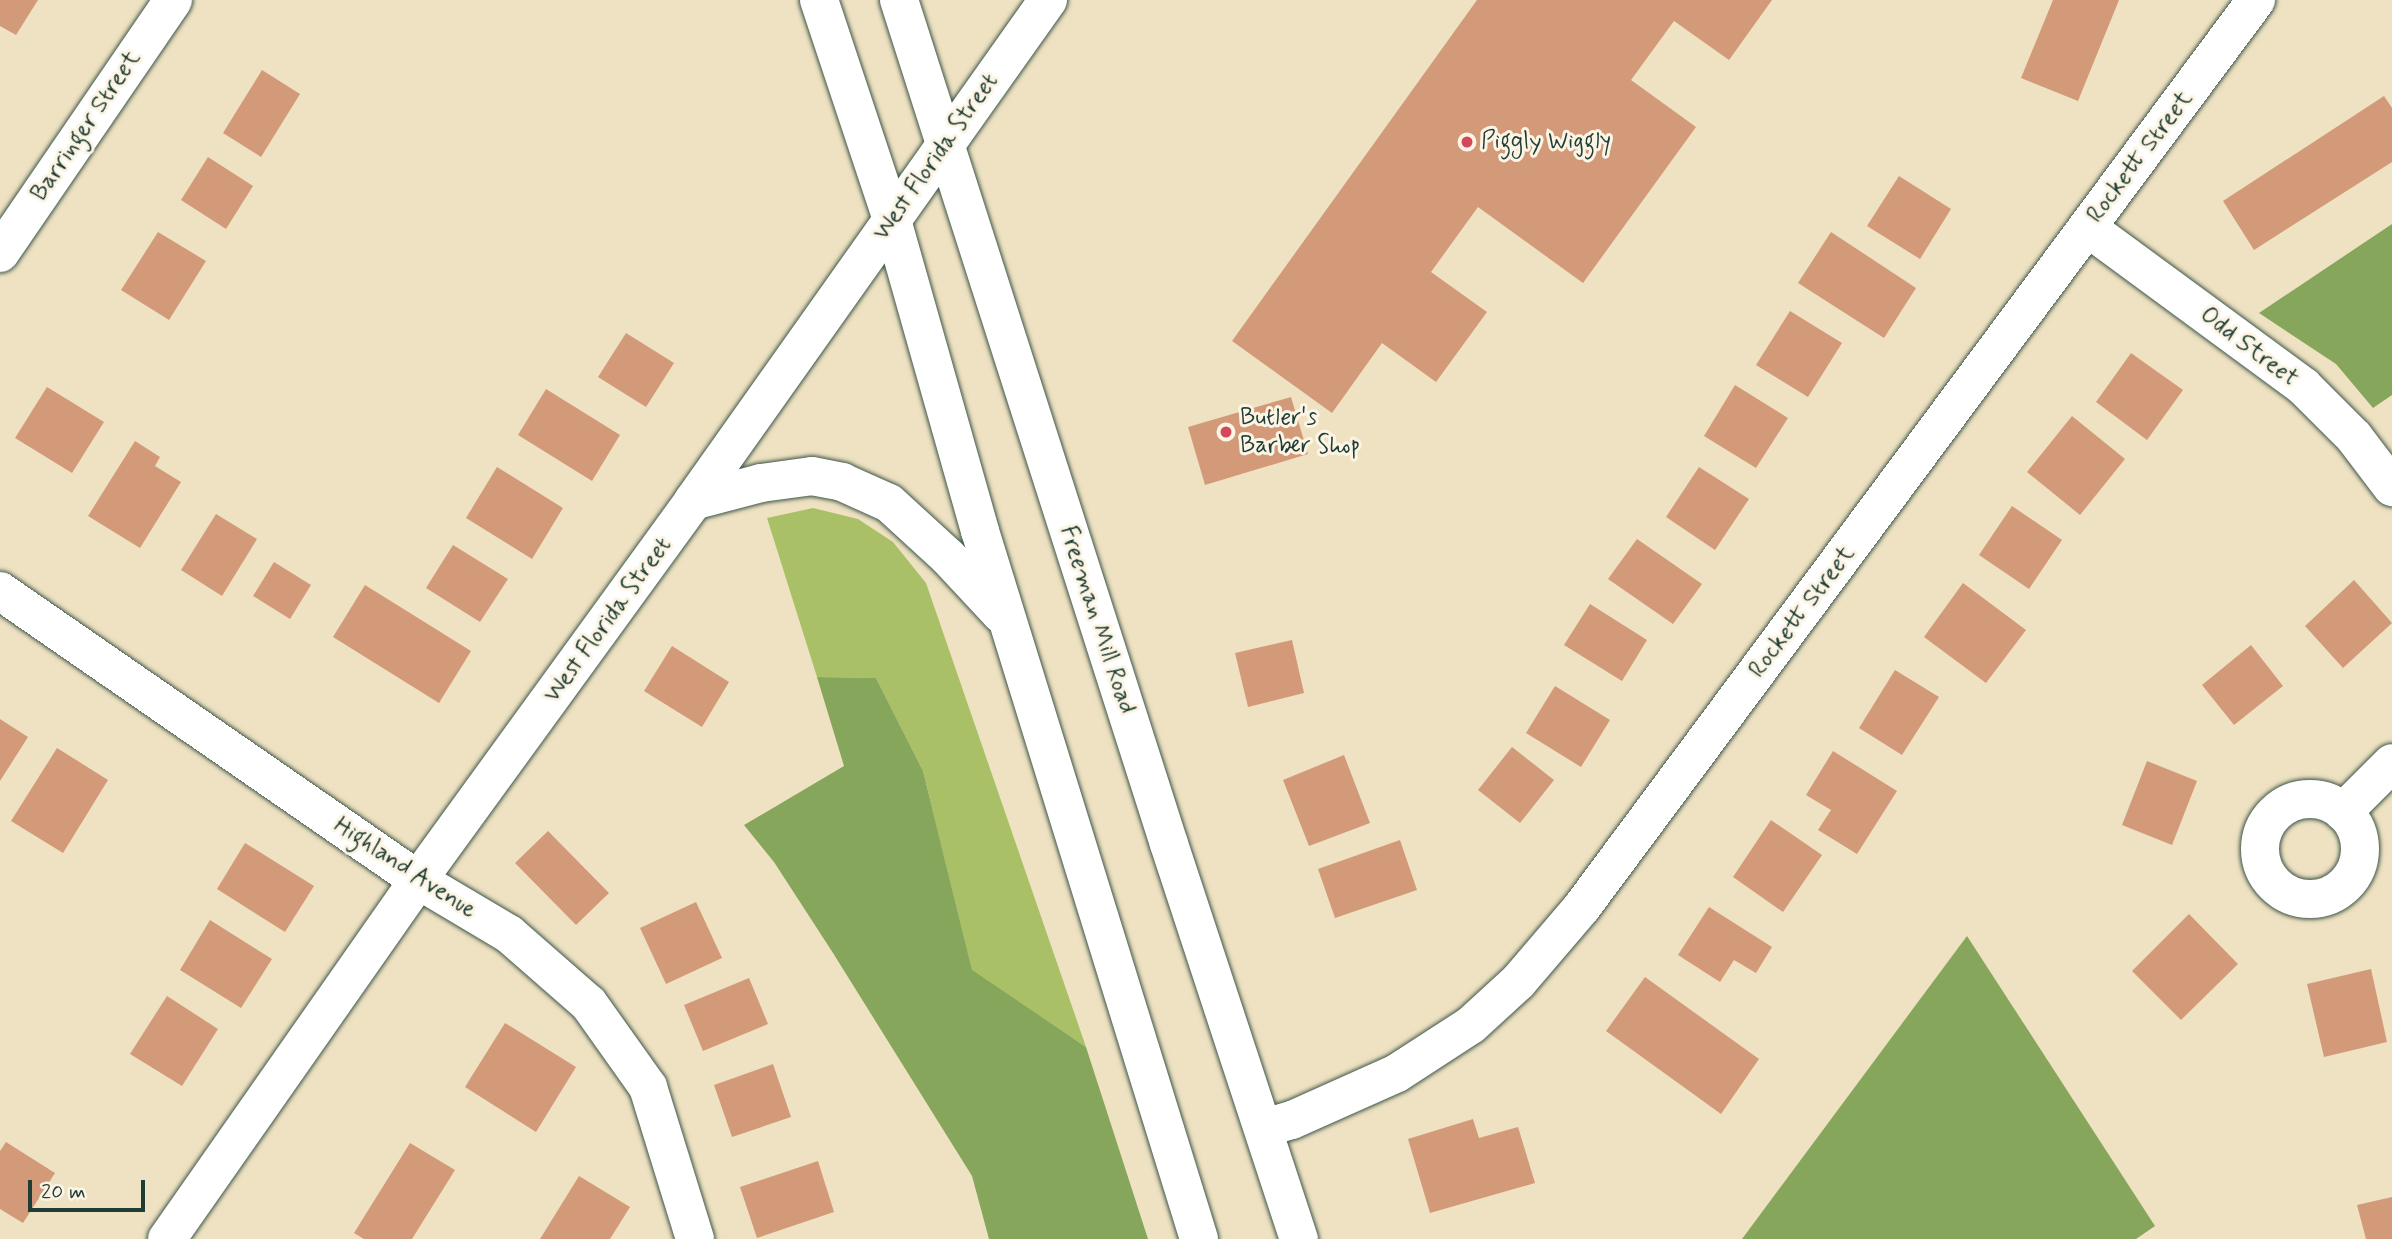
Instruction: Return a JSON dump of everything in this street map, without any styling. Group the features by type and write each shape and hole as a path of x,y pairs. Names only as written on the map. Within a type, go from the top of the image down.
{"main road":[{"name":"Barringer Street","path":"0,253 173,0"},
{"path":"819,0 892,220 1008,621 1199,1239"},
{"name":"Freeman Mill Road","path":"900,0 944,145 1169,844 1265,1128 1299,1239"},
{"name":"West Florida Street","path":"167,1239 418,880 693,501 1048,0"},
{"name":"Rockett Street","path":"1265,1128 1397,1073 1471,1025 1518,982 1582,907 2256,0"},
{"name":"Odd Street","path":"2088,228 2303,386 2354,437 2392,487"},
{"path":"693,501 761,483 811,476 842,482 889,503 948,557 1008,621"},
{"name":"Highland Avenue","path":"0,591 418,880 509,934 589,1004 648,1087 695,1239"},
{"path":"2343,812 2392,763"}],"green space":[{"path":"2392,224 2392,395 2373,408 2336,364 2259,313"},
{"path":"813,508 858,519 893,542 926,583 1086,1047 972,971 923,771 876,678 817,677 767,518"},
{"path":"817,677 876,678 923,771 972,970 1086,1047 1148,1239 989,1239 972,1176 774,862 744,825 844,766"},
{"path":"1967,936 2155,1226 2136,1239 1742,1239"}],"building":[{"path":"0,0 38,0 16,35 0,26"},
{"path":"1477,0 1772,0 1729,60 1674,21 1631,80 1696,127 1583,283 1478,207 1431,272 1487,312 1436,382 1382,343 1332,413 1232,341"},
{"path":"2053,0 2119,0 2078,101 2021,78"},
{"path":"262,70 300,94 261,157 223,133"},
{"path":"2384,96 2392,108 2392,162 2254,250 2223,201"},
{"path":"208,157 253,186 226,229 181,200"},
{"path":"1899,176 1951,209 1920,259 1867,226"},
{"path":"158,232 206,261 169,320 121,290"},
{"path":"1831,232 1916,288 1884,338 1798,283"},
{"path":"1790,311 1842,343 1808,397 1756,365"},
{"path":"626,333 674,363 646,407 598,377"},
{"path":"2131,353 2183,390 2147,440 2096,402"},
{"path":"1735,385 1788,418 1756,468 1704,436"},
{"path":"47,387 104,422 72,473 15,438"},
{"path":"546,389 620,435 592,481 518,435"},
{"path":"1291,397 1308,454 1205,485 1188,427"},
{"path":"2072,416 2125,459 2080,515 2027,472"},
{"path":"135,441 160,457 155,466 181,482 140,548 88,516"},
{"path":"497,467 563,508 532,559 466,518"},
{"path":"1699,467 1749,499 1715,550 1666,517"},
{"path":"2012,506 2062,540 2029,589 1979,555"},
{"path":"216,514 257,539 222,596 181,570"},
{"path":"1637,539 1702,584 1673,624 1608,579"},
{"path":"453,545 508,579 480,622 426,588"},
{"path":"274,562 311,585 290,619 253,596"},
{"path":"2354,580 2392,623 2343,668 2305,626"},
{"path":"1963,583 2026,630 1986,683 1924,637"},
{"path":"365,585 471,651 439,703 333,637"},
{"path":"1590,604 1647,640 1622,681 1564,645"},
{"path":"1292,640 1304,693 1248,707 1235,653"},
{"path":"2251,645 2283,686 2234,725 2202,685"},
{"path":"672,646 729,682 702,727 644,691"},
{"path":"1895,670 1939,697 1902,755 1859,728"},
{"path":"1555,686 1610,720 1581,767 1526,733"},
{"path":"0,719 28,737 0,781"},
{"path":"1512,747 1554,780 1520,823 1478,790"},
{"path":"57,748 108,780 63,853 11,821"},
{"path":"1833,751 1897,791 1857,854 1818,830 1831,810 1806,795"},
{"path":"1344,755 1370,823 1309,846 1283,780"},
{"path":"2147,761 2197,781 2172,845 2122,825"},
{"path":"1771,820 1822,855 1783,912 1733,877"},
{"path":"548,831 609,893 576,925 515,863"},
{"path":"1400,840 1417,890 1335,918 1318,869"},
{"path":"245,843 314,886 285,932 217,889"},
{"path":"696,902 722,958 666,984 640,928"},
{"path":"1709,907 1772,947 1756,973 1734,960 1720,982 1678,955"},
{"path":"2189,914 2238,964 2181,1020 2132,971"},
{"path":"210,920 272,959 241,1008 180,970"},
{"path":"2371,969 2387,1042 2324,1057 2307,984"},
{"path":"1645,977 1759,1059 1721,1114 1606,1031"},
{"path":"749,978 768,1024 703,1051 684,1005"},
{"path":"167,996 218,1029 182,1086 130,1054"},
{"path":"505,1023 576,1067 536,1132 465,1087"},
{"path":"773,1064 791,1117 732,1137 714,1085"},
{"path":"1473,1119 1479,1138 1518,1127 1535,1183 1430,1213 1408,1139"},
{"path":"6,1142 55,1173 23,1223 0,1209 0,1151"},
{"path":"410,1143 455,1170 412,1239 364,1239 354,1233"},
{"path":"818,1161 834,1212 757,1238 740,1187"},
{"path":"579,1176 630,1207 610,1239 540,1239"},
{"path":"2392,1197 2392,1239 2366,1239 2357,1205"}],"place":[{"name":"Piggly Wiggly","path":"1467,142"},
{"name":"Butler's Barber Shop","path":"1226,432"}]}
